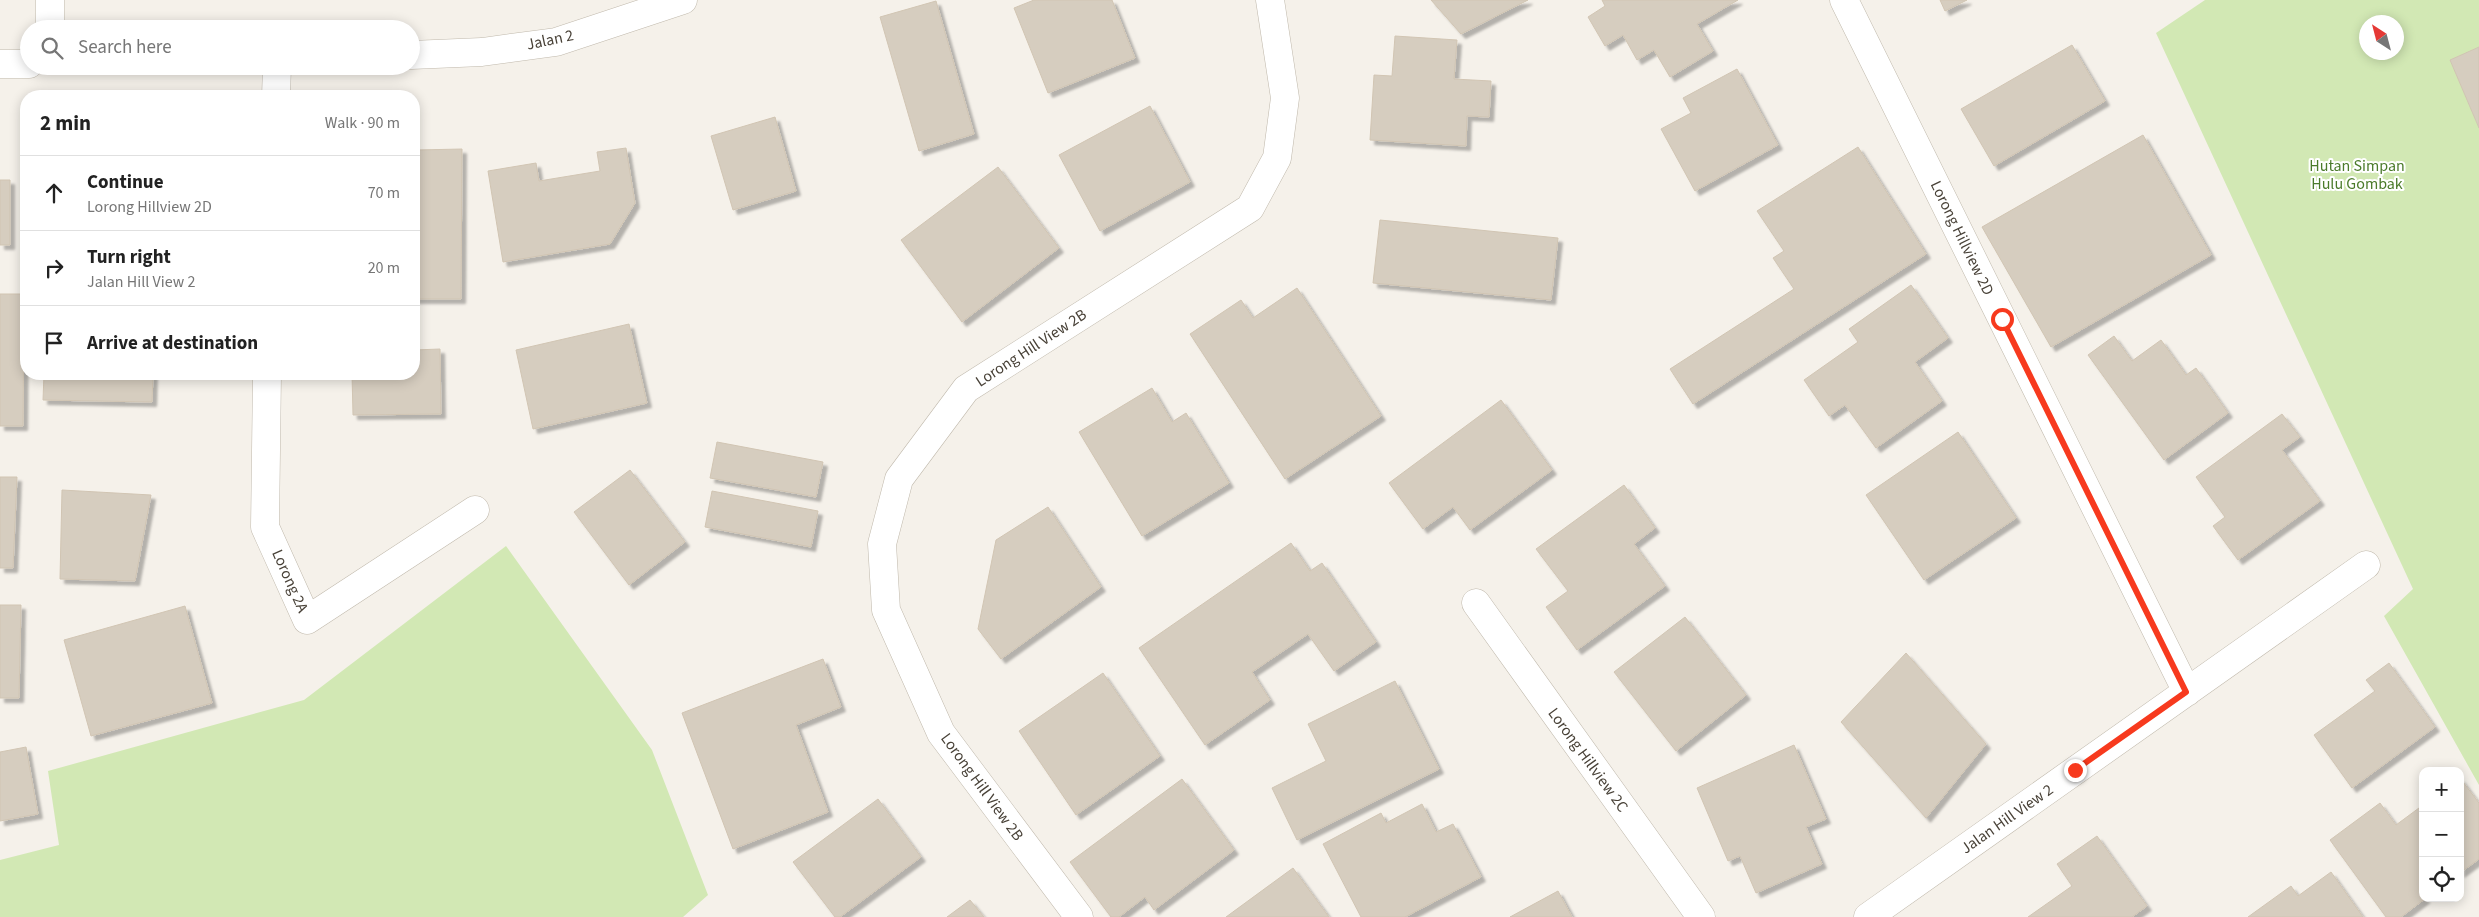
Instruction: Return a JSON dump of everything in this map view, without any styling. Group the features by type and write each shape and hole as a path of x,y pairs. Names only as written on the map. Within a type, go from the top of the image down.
{"street":[{"path":"50,0 50,20"},
{"name":"Jalan 2","path":"420,55 482,52 556,42 683,0"},
{"name":"Lorong Hill View 2B","path":"1079,917 941,733 886,610 882,544 899,479 966,389 1250,208 1277,158 1285,98 1270,0"},
{"name":"Lorong Hillview 2D","path":"1844,0 2186,692"},
{"path":"0,64 20,64"},
{"path":"276,90 277,75"},
{"name":"Lorong 2A","path":"267,380 265,527 307,620 474,510"},
{"name":"Jalan Hill View 2","path":"1868,917 2366,565"},
{"name":"Lorong Hillview 2C","path":"1476,603 1701,917"}],"green space":[{"name":"Hutan Simpan Hulu Gombak","path":"2205,0 2479,0 2479,785 2384,616 2413,589 2156,33"},
{"path":"506,546 652,750 708,895 683,917 0,917 0,860 59,845 48,771 304,700"}],"building":[{"path":"1034,0 1112,0 1135,58 1048,93 1014,8"},
{"path":"1431,0 1528,0 1461,34"},
{"path":"1602,0 1738,0 1697,24 1713,51 1670,77 1654,50 1637,60 1623,35 1605,46 1588,17 1605,6"},
{"path":"1940,0 1967,0 1945,11"},
{"path":"936,1 974,134 919,151 880,17"},
{"path":"1395,36 1457,40 1454,79 1491,81 1489,117 1467,116 1466,146 1370,140 1374,75 1392,76"},
{"path":"2072,45 2105,101 1994,166 1961,109"},
{"path":"2479,47 2479,128 2450,60"},
{"path":"1737,69 1778,145 1695,191 1661,129 1691,113 1683,98"},
{"path":"1150,106 1190,182 1100,231 1059,155"},
{"path":"775,117 796,191 733,210 711,136"},
{"path":"2143,135 2211,255 2051,347 1982,227"},
{"path":"1858,147 1926,254 1693,404 1670,369 1794,289 1773,258 1784,251 1757,211"},
{"path":"626,148 635,203 610,244 503,262 488,171 536,163 539,181 600,171 597,152"},
{"path":"462,149 461,299 420,299 420,150"},
{"path":"998,167 1059,248 962,322 901,240"},
{"path":"0,180 10,180 10,245 0,245"},
{"path":"1380,220 1558,238 1551,300 1373,283"},
{"path":"1911,285 1948,338 1915,362 1942,401 1876,448 1845,405 1829,416 1804,380 1858,342 1849,329"},
{"path":"1297,288 1381,416 1285,479 1190,334 1241,300 1253,318"},
{"path":"0,294 20,294 20,380 23,380 23,426 0,426"},
{"path":"629,324 647,403 533,429 516,350"},
{"path":"2114,336 2132,361 2161,340 2186,375 2196,368 2228,413 2164,460 2088,355"},
{"path":"440,349 441,414 353,415 352,380 420,380 420,350"},
{"path":"44,380 153,380 152,402 43,400"},
{"path":"1152,388 1172,422 1186,413 1229,483 1142,536 1079,432"},
{"path":"1501,400 1552,470 1470,530 1453,507 1423,529 1389,483"},
{"path":"2282,414 2300,437 2282,450 2320,501 2238,560 2213,526 2225,517 2196,477"},
{"path":"1958,432 2016,518 1924,580 1866,495"},
{"path":"717,442 823,462 816,497 710,478"},
{"path":"630,470 685,542 629,585 574,512"},
{"path":"0,477 17,477 13,568 0,568"},
{"path":"1624,485 1655,528 1634,544 1665,586 1577,650 1546,607 1568,591 1536,549"},
{"path":"62,490 151,495 135,581 60,579"},
{"path":"712,491 818,511 811,547 705,527"},
{"path":"1048,507 1101,587 1001,659 978,629 996,540"},
{"path":"1291,543 1310,571 1322,563 1376,642 1334,671 1308,634 1252,672 1270,700 1205,745 1139,648"},
{"path":"0,605 21,605 19,698 0,698"},
{"path":"185,606 212,703 91,736 64,640"},
{"path":"1685,617 1746,695 1676,751 1614,672"},
{"path":"1906,653 1986,744 1926,818 1841,722"},
{"path":"823,659 841,707 796,725 828,812 733,849 682,713"},
{"path":"2389,663 2435,727 2352,788 2314,735 2375,691 2366,680"},
{"path":"1103,673 1160,756 1076,815 1019,731"},
{"path":"1395,681 1439,769 1297,840 1272,788 1326,761 1308,724"},
{"path":"1794,745 1826,819 1806,827 1822,864 1756,893 1740,856 1728,861 1697,788"},
{"path":"26,747 38,814 0,821 0,752"},
{"path":"1182,779 1234,850 1154,910 1145,897 1119,917 1111,917 1070,862"},
{"path":"2464,783 2479,803 2479,859 2464,870"},
{"path":"878,799 921,857 840,917 835,917 793,862"},
{"path":"2380,803 2396,825 2419,808 2419,902 2421,902 2401,917 2386,917 2330,840"},
{"path":"1422,804 1436,832 1453,824 1481,877 1405,917 1361,917 1323,844 1381,813 1386,823"},
{"path":"2097,836 2147,906 2132,917 2028,917 2072,886 2057,864"},
{"path":"1293,868 1329,917 1226,917"},
{"path":"2331,872 2363,917 2248,917 2291,886 2298,896"},
{"path":"1558,891 1572,917 1510,917"},
{"path":"970,900 984,917 947,917"}],"route":[{"path":"2002,319 2186,692 2075,770"}]}
